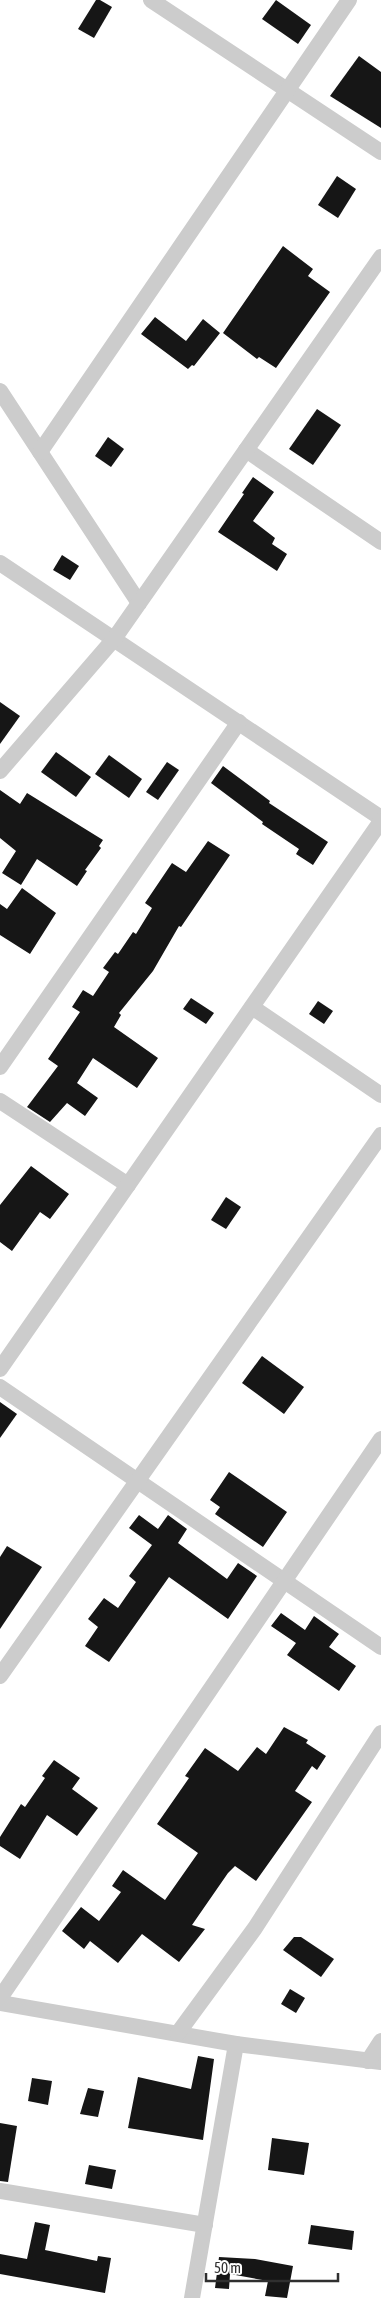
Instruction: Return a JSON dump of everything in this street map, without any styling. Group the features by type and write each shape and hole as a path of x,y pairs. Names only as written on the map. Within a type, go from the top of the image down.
{"street":[{"path":"151,0 381,152"},
{"path":"40,452 349,0"},
{"path":"0,771 114,639 381,257"},
{"path":"0,390 139,603"},
{"path":"246,450 381,542"},
{"path":"0,563 381,819 0,1369"},
{"path":"0,1067 239,722"},
{"path":"252,1007 381,1095"},
{"path":"0,1101 128,1185"},
{"path":"0,1676 381,1136"},
{"path":"0,1387 381,1647"},
{"path":"0,1998 381,1439"},
{"path":"178,2033 255,1928 381,1733"},
{"path":"0,2003 236,2044 374,2062 381,2041"},
{"path":"192,2298 236,2044"},
{"path":"0,2191 205,2225"}],"building":[{"path":"96,0 100,0 112,7 94,38 78,29"},
{"path":"276,0 311,25 298,44 262,19"},
{"path":"359,56 381,72 381,128 330,96"},
{"path":"337,176 356,189 338,218 318,205"},
{"path":"283,246 313,269 308,276 330,292 276,368 259,357 257,359 223,333"},
{"path":"155,317 186,341 203,319 220,333 194,366 192,365 188,369 141,334"},
{"path":"317,409 341,425 313,465 289,449"},
{"path":"108,437 124,449 111,467 95,456"},
{"path":"253,477 274,492 253,521 275,538 272,544 287,554 277,571 218,532 244,494 242,493"},
{"path":"62,555 79,566 70,580 53,570"},
{"path":"0,702 20,716 0,744"},
{"path":"56,752 91,777 76,797 41,772"},
{"path":"109,755 142,779 129,798 95,774"},
{"path":"167,762 179,770 158,800 146,792"},
{"path":"223,766 270,801 269,803 328,842 313,865 296,854 299,849 262,824 263,822 211,783"},
{"path":"0,790 20,804 27,793 103,840 99,846 101,848 85,870 87,871 77,886 37,859 21,885 2,873 16,851 0,838"},
{"path":"208,841 230,855 181,927 179,926 153,971 119,1013 121,1015 114,1027 158,1058 137,1088 93,1058 77,1083 98,1098 85,1116 67,1103 50,1122 27,1107 58,1066 48,1059 80,1012 72,1007 83,990 93,996 109,972 103,968 115,952 118,954 133,932 136,934 152,908 145,903 172,863 186,872"},
{"path":"22,888 56,913 30,954 0,935 0,904 7,909"},
{"path":"191,998 214,1013 206,1024 183,1009"},
{"path":"318,1001 333,1011 324,1024 309,1014"},
{"path":"31,1166 69,1194 50,1219 40,1212 12,1251 0,1242 0,1205"},
{"path":"226,1197 241,1207 226,1229 211,1220"},
{"path":"262,1356 304,1387 284,1414 242,1383"},
{"path":"0,1402 17,1414 0,1438"},
{"path":"229,1472 287,1512 263,1547 215,1514 220,1507 210,1500"},
{"path":"139,1515 158,1529 168,1515 187,1529 178,1543 227,1579 238,1563 257,1576 228,1619 169,1577 109,1662 85,1646 98,1627 88,1619 104,1598 118,1608 136,1582 129,1576 152,1545 129,1528"},
{"path":"7,1546 42,1567 0,1629 0,1557"},
{"path":"281,1613 305,1630 314,1616 339,1634 329,1647 356,1666 339,1691 287,1655 296,1643 271,1626"},
{"path":"284,1727 308,1740 306,1743 326,1756 317,1770 312,1766 295,1791 312,1802 256,1881 235,1866 228,1873 192,1925 205,1929 179,1962 142,1934 118,1963 90,1941 84,1949 62,1931 81,1907 99,1921 121,1892 112,1886 123,1870 165,1900 198,1853 157,1824 189,1778 185,1776 205,1748 238,1771 257,1747 266,1754"},
{"path":"54,1760 80,1778 72,1789 98,1808 77,1836 47,1815 20,1859 0,1846 0,1837 21,1804 25,1807 45,1778 42,1776"},
{"path":"294,1937 301,1937 334,1959 321,1977 283,1950"},
{"path":"290,1989 305,1998 296,2013 281,2004"},
{"path":"198,2056 214,2059 203,2140 128,2128 138,2077 191,2089"},
{"path":"32,2078 52,2081 48,2105 28,2101"},
{"path":"88,2088 104,2091 98,2117 80,2114"},
{"path":"0,2123 17,2126 8,2182 0,2181"},
{"path":"272,2138 309,2143 304,2175 268,2170"},
{"path":"89,2165 116,2170 112,2189 85,2184"},
{"path":"35,2222 50,2225 45,2250 97,2261 98,2256 111,2258 105,2293 0,2274 0,2254 27,2259"},
{"path":"311,2225 354,2231 352,2250 308,2244"},
{"path":"219,2257 255,2259 293,2266 287,2298 265,2296 268,2281 230,2274 229,2289 215,2288"}]}
